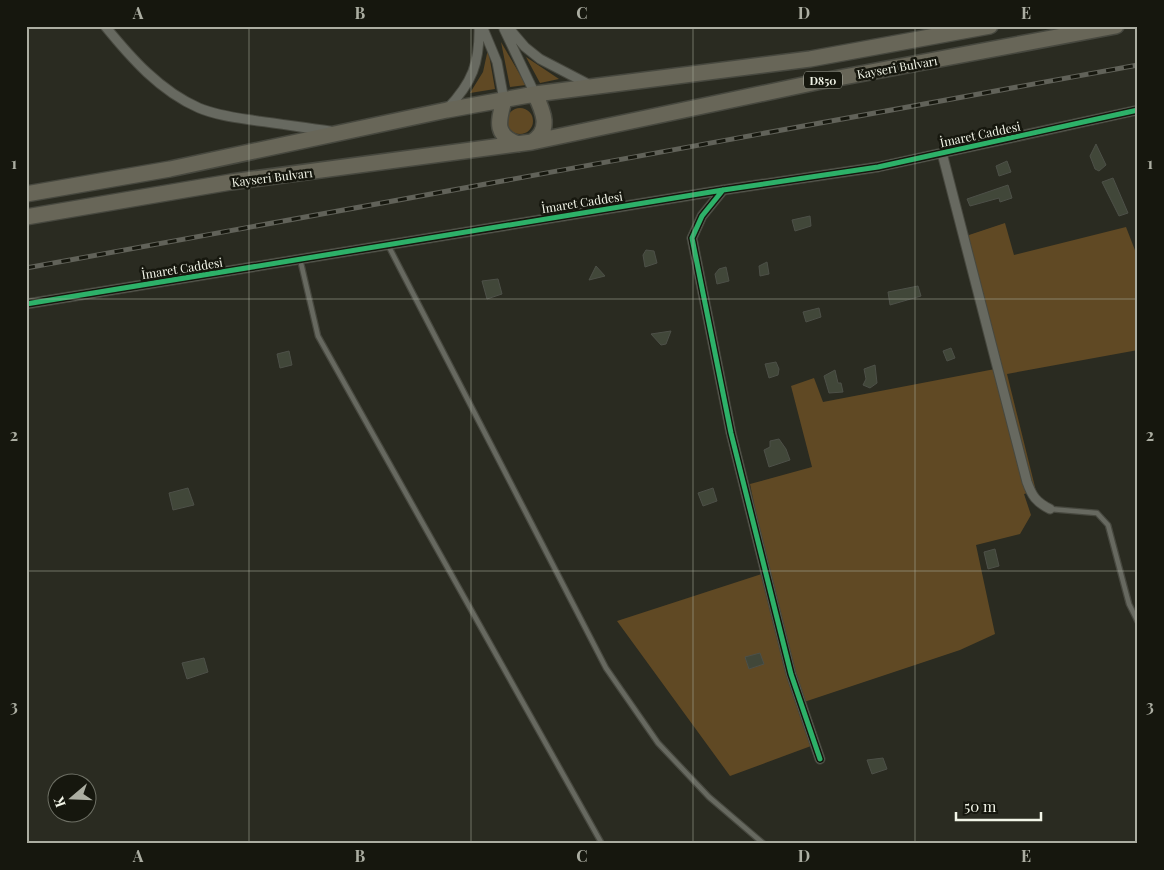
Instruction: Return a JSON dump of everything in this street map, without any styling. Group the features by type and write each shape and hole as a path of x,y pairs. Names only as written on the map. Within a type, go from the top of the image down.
{"highway":[{"name":"Kayseri Bulvarı","path":"535,94 810,59 990,26"},
{"name":"Kayseri Bulvarı","path":"26,217 231,182 525,143 817,82 1116,26"},
{"path":"535,94 542,110 544,125 541,134 525,143 508,139 499,126 499,115 504,100 535,94"},
{"name":"Kayseri Bulvarı","path":"26,194 170,169 447,110 504,100"}],"street":[{"path":"105,26 124,50 150,77 172,94 199,108 225,116 340,133"},
{"path":"481,26 497,62 504,100"},
{"path":"447,110 462,94 476,63 481,26"},
{"path":"505,26 540,60 592,86"},
{"path":"505,26 535,94"},
{"name":"İmaret Caddesi","path":"26,304 387,244 878,167 1138,110"},
{"path":"942,153 1027,482 1032,495 1039,504 1050,509"},
{"path":"723,190 702,216 692,238 731,433 791,674 820,759"}],"lane":[{"path":"387,244 606,668 658,743 709,797 764,844"},
{"path":"300,259 318,336 602,844"},
{"path":"1050,509 1097,513 1108,525 1129,604 1138,622"}],"shaded area":[{"path":"501,42 526,85 510,87"},
{"path":"488,49 495,89 470,93 483,72"},
{"path":"526,57 559,79 540,83"},
{"path":"520,108 529,112 533,121 529,130 520,134 511,130 507,121 511,112"},
{"path":"1005,223 1014,255 1126,227 1138,258 1138,350 1007,374 1036,491 1024,494 1031,515 1020,534 976,545 995,634 960,650 804,702 811,746 730,776 617,621 768,572 750,484 812,467 791,386 814,378 823,402 995,369 966,236"}],"building":[{"path":"1096,144 1106,165 1099,171 1095,169 1090,156"},
{"path":"1007,161 1011,172 999,176 996,166"},
{"path":"1113,178 1128,213 1119,216 1102,182"},
{"path":"1008,185 1012,198 1000,202 999,198 970,206 967,199"},
{"path":"810,216 811,226 795,231 792,220"},
{"path":"646,250 654,251 657,263 645,267 643,255"},
{"path":"767,262 769,274 760,276 759,266"},
{"path":"596,266 605,276 589,280"},
{"path":"726,267 729,281 717,284 715,274 719,269"},
{"path":"498,279 502,294 487,299 482,281"},
{"path":"918,286 921,296 890,305 888,292"},
{"path":"819,308 821,317 806,322 803,312"},
{"path":"671,331 666,344 661,345 651,334"},
{"path":"951,348 955,358 947,361 943,351"},
{"path":"289,351 292,365 280,368 277,354"},
{"path":"776,362 779,369 778,375 769,378 765,364"},
{"path":"875,365 877,383 870,388 863,385 866,379 864,369"},
{"path":"835,370 838,383 841,383 843,392 829,393 824,376"},
{"path":"779,439 786,449 790,460 769,467 764,450 770,447 770,441"},
{"path":"188,488 194,505 173,510 169,493"},
{"path":"713,488 717,501 703,506 698,493"},
{"path":"995,549 999,566 988,569 984,552"},
{"path":"760,653 764,664 749,669 745,657"},
{"path":"204,658 208,672 187,679 182,663"},
{"path":"883,758 887,769 872,774 867,760"}],"railway":[{"path":"26,268 1138,65"}],"cycle path":[{"path":"26,304 723,190 878,167 1138,110"},
{"path":"723,190 702,216 692,238 731,433 791,674 820,759"}]}
